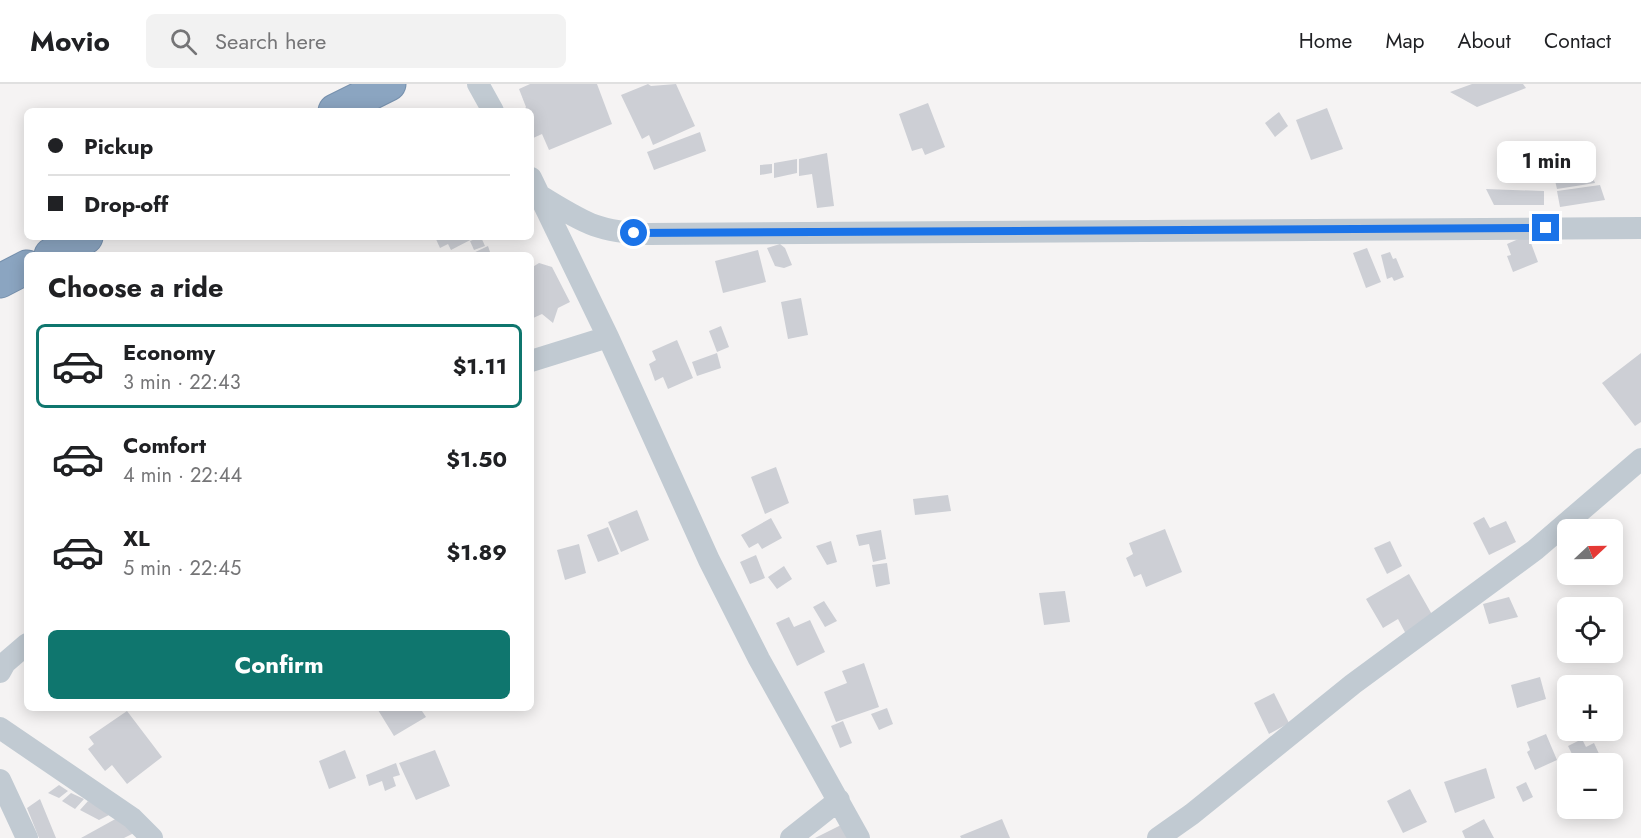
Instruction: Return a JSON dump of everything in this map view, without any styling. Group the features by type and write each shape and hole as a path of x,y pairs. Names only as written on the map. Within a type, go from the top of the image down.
{"highway":[{"path":"341,108 389,84"},
{"path":"57,252 80,240"},
{"path":"0,281 24,269"}],"street":[{"path":"478,84 491,108"},
{"path":"534,183 734,610 859,838"},
{"path":"542,197 590,226 619,233 648,234 1641,228"},
{"path":"534,360 608,337"},
{"path":"1158,838 1192,814 1353,684 1535,550 1641,459"},
{"path":"0,672 5,663 24,647"},
{"path":"0,728 132,818 152,838"},
{"path":"0,780 27,838"},
{"path":"791,838 839,800"}],"building":[{"path":"530,84 597,84 612,124 549,150 542,134 534,138 534,108 525,108 519,89"},
{"path":"648,84 651,86 676,84 695,126 653,145 649,135 642,139 621,95"},
{"path":"1472,84 1523,84 1526,88 1477,107 1450,92"},
{"path":"928,103 945,147 925,155 922,148 912,151 899,114"},
{"path":"1327,108 1343,149 1311,160 1296,120"},
{"path":"1279,112 1288,126 1275,137 1265,123"},
{"path":"700,132 706,151 654,170 647,152"},
{"path":"827,153 834,206 817,208 812,174 799,176 799,159"},
{"path":"797,159 797,173 774,178 774,163"},
{"path":"772,164 772,173 760,175 760,165"},
{"path":"1588,165 1595,183 1557,189 1553,172"},
{"path":"1600,185 1605,200 1560,207 1557,191"},
{"path":"1486,189 1544,191 1544,205 1494,205"},
{"path":"1528,235 1538,262 1513,272 1507,256 1511,255 1507,244"},
{"path":"436,240 470,240 451,250 448,244 440,248"},
{"path":"482,240 485,246 474,250 470,241"},
{"path":"780,244 785,248 792,265 784,268 775,266 767,248"},
{"path":"488,246 490,252 475,252"},
{"path":"1367,248 1381,282 1366,288 1353,253"},
{"path":"758,250 766,282 723,293 715,261"},
{"path":"1390,252 1393,259 1396,258 1404,277 1394,281 1392,277 1387,279 1381,255"},
{"path":"539,263 552,267 570,302 558,308 553,323 542,314 534,318 534,266"},
{"path":"801,298 808,335 788,339 781,302"},
{"path":"721,326 729,347 717,352 709,331"},
{"path":"677,340 693,378 668,389 663,377 655,381 649,364 656,360 652,351"},
{"path":"717,353 721,368 697,376 692,362"},
{"path":"1641,353 1641,422 1635,426 1602,383"},
{"path":"776,467 789,503 765,514 751,477"},
{"path":"948,495 951,511 915,515 913,499"},
{"path":"637,510 649,540 621,552 608,522"},
{"path":"1484,517 1490,528 1506,521 1516,542 1489,555 1473,523"},
{"path":"771,518 782,538 762,549 758,543 749,548 741,535"},
{"path":"608,527 619,554 598,562 587,535"},
{"path":"1165,529 1182,572 1146,587 1141,574 1134,577 1126,558 1133,554 1129,543"},
{"path":"881,530 886,559 873,562 869,544 859,546 856,535"},
{"path":"831,541 837,562 827,565 816,546"},
{"path":"1390,541 1402,566 1387,574 1374,548"},
{"path":"579,544 586,573 565,580 557,550"},
{"path":"756,555 765,578 750,584 740,562"},
{"path":"887,563 890,584 876,587 872,565"},
{"path":"784,566 792,579 777,589 768,577"},
{"path":"1409,574 1434,618 1407,636 1398,619 1383,628 1366,599"},
{"path":"1065,591 1070,622 1044,625 1039,593"},
{"path":"1509,597 1518,617 1489,624 1483,604"},
{"path":"824,601 837,621 825,627 813,607"},
{"path":"789,617 794,627 810,620 825,652 797,666 776,623"},
{"path":"864,663 879,707 836,722 824,692 847,683 842,671"},
{"path":"1540,677 1546,699 1517,708 1511,685"},
{"path":"1274,693 1289,723 1269,734 1254,703"},
{"path":"887,708 893,724 879,730 871,714"},
{"path":"127,711 162,757 127,784 112,765 105,771 88,749 94,744 89,737"},
{"path":"379,711 422,711 426,717 394,736"},
{"path":"843,721 852,743 840,748 831,726"},
{"path":"1546,734 1557,760 1535,770 1527,752 1530,750 1527,742"},
{"path":"1578,741 1583,741 1586,747 1594,743 1599,753 1572,753 1568,746"},
{"path":"345,750 356,778 329,789 319,761"},
{"path":"435,750 450,786 416,800 399,763"},
{"path":"396,763 400,775 393,777 396,786 385,791 382,781 369,786 366,775"},
{"path":"1486,768 1495,798 1455,813 1444,782"},
{"path":"1526,782 1533,797 1523,802 1516,787"},
{"path":"59,785 68,791 59,798 48,793"},
{"path":"1410,789 1427,822 1403,833 1387,801"},
{"path":"71,793 84,799 75,809 62,801"},
{"path":"40,799 56,838 39,838 27,808"},
{"path":"88,801 111,814 99,820 80,810"},
{"path":"119,817 136,832 124,838 81,838"},
{"path":"1002,819 1010,838 961,838 960,836"},
{"path":"1484,819 1494,838 1465,838 1462,831"},
{"path":"845,823 852,838 815,838"}],"route":[{"path":"634,233 1166,232 1546,228"}]}
